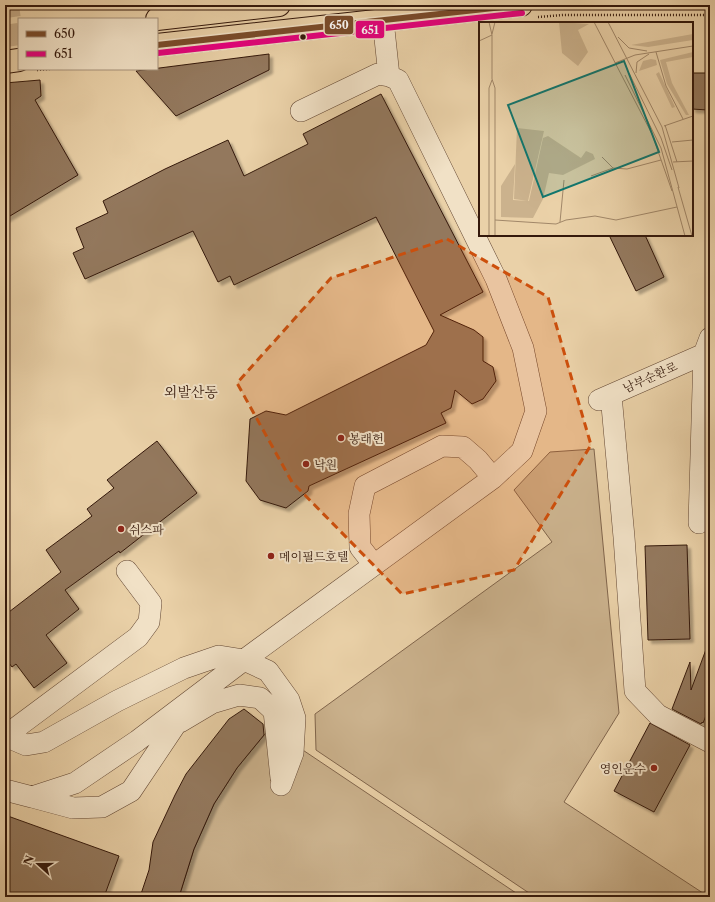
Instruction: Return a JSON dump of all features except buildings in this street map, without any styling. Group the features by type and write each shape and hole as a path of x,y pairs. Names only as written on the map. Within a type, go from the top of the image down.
{"main road":[{"path":"158,20 279,5"},
{"path":"158,45 383,20 526,11"},
{"path":"5,62 18,60"}],"street":[{"path":"383,20 388,76"},
{"path":"32,797 75,783 137,741 192,698 493,478 522,451 536,410 523,348 496,279 398,80 378,74 301,110"},
{"name":"남부순환로","path":"698,523 707,346 604,398 624,538 635,691 658,715 710,742"},
{"path":"374,565 360,547 359,514 365,486 442,446 463,447 478,460 493,478"},
{"path":"5,736 138,637 149,622 150,603 127,571"},
{"path":"5,736 26,745 44,742 116,701 184,668 219,656 244,660 268,671 289,700 295,718 293,753 281,785 274,711 260,698 239,695 212,703 175,726"},
{"path":"239,695 244,660"},
{"path":"5,790 73,808 102,807 131,791 192,698"}],"path":[{"path":"526,11 563,14 710,14"}],"highlighted area":[{"path":"447,239 548,297 591,445 514,570 402,594 292,482 237,383 331,278"}],"shaded area":[{"path":"594,449 619,713 564,802 709,897 535,897 316,750 315,714 552,542 514,490 550,452"},
{"path":"270,728 522,897 179,897 194,849 214,804 237,768"}],"tunnel":[{"path":"5,7 19,5"},
{"path":"5,36 18,34"}],"transit line":[{"name":"650","path":"158,45 521,5"},
{"name":"651","path":"158,53 522,13"}],"place":[{"name":"봉래헌","path":"341,438"},
{"name":"낙원","path":"306,464"},
{"name":"쉬스파","path":"121,529"},
{"name":"메이필드호텔","path":"271,556"},
{"name":"영인운수","path":"654,768"}],"district":[{"name":"외발산동","path":"191,392"}]}
